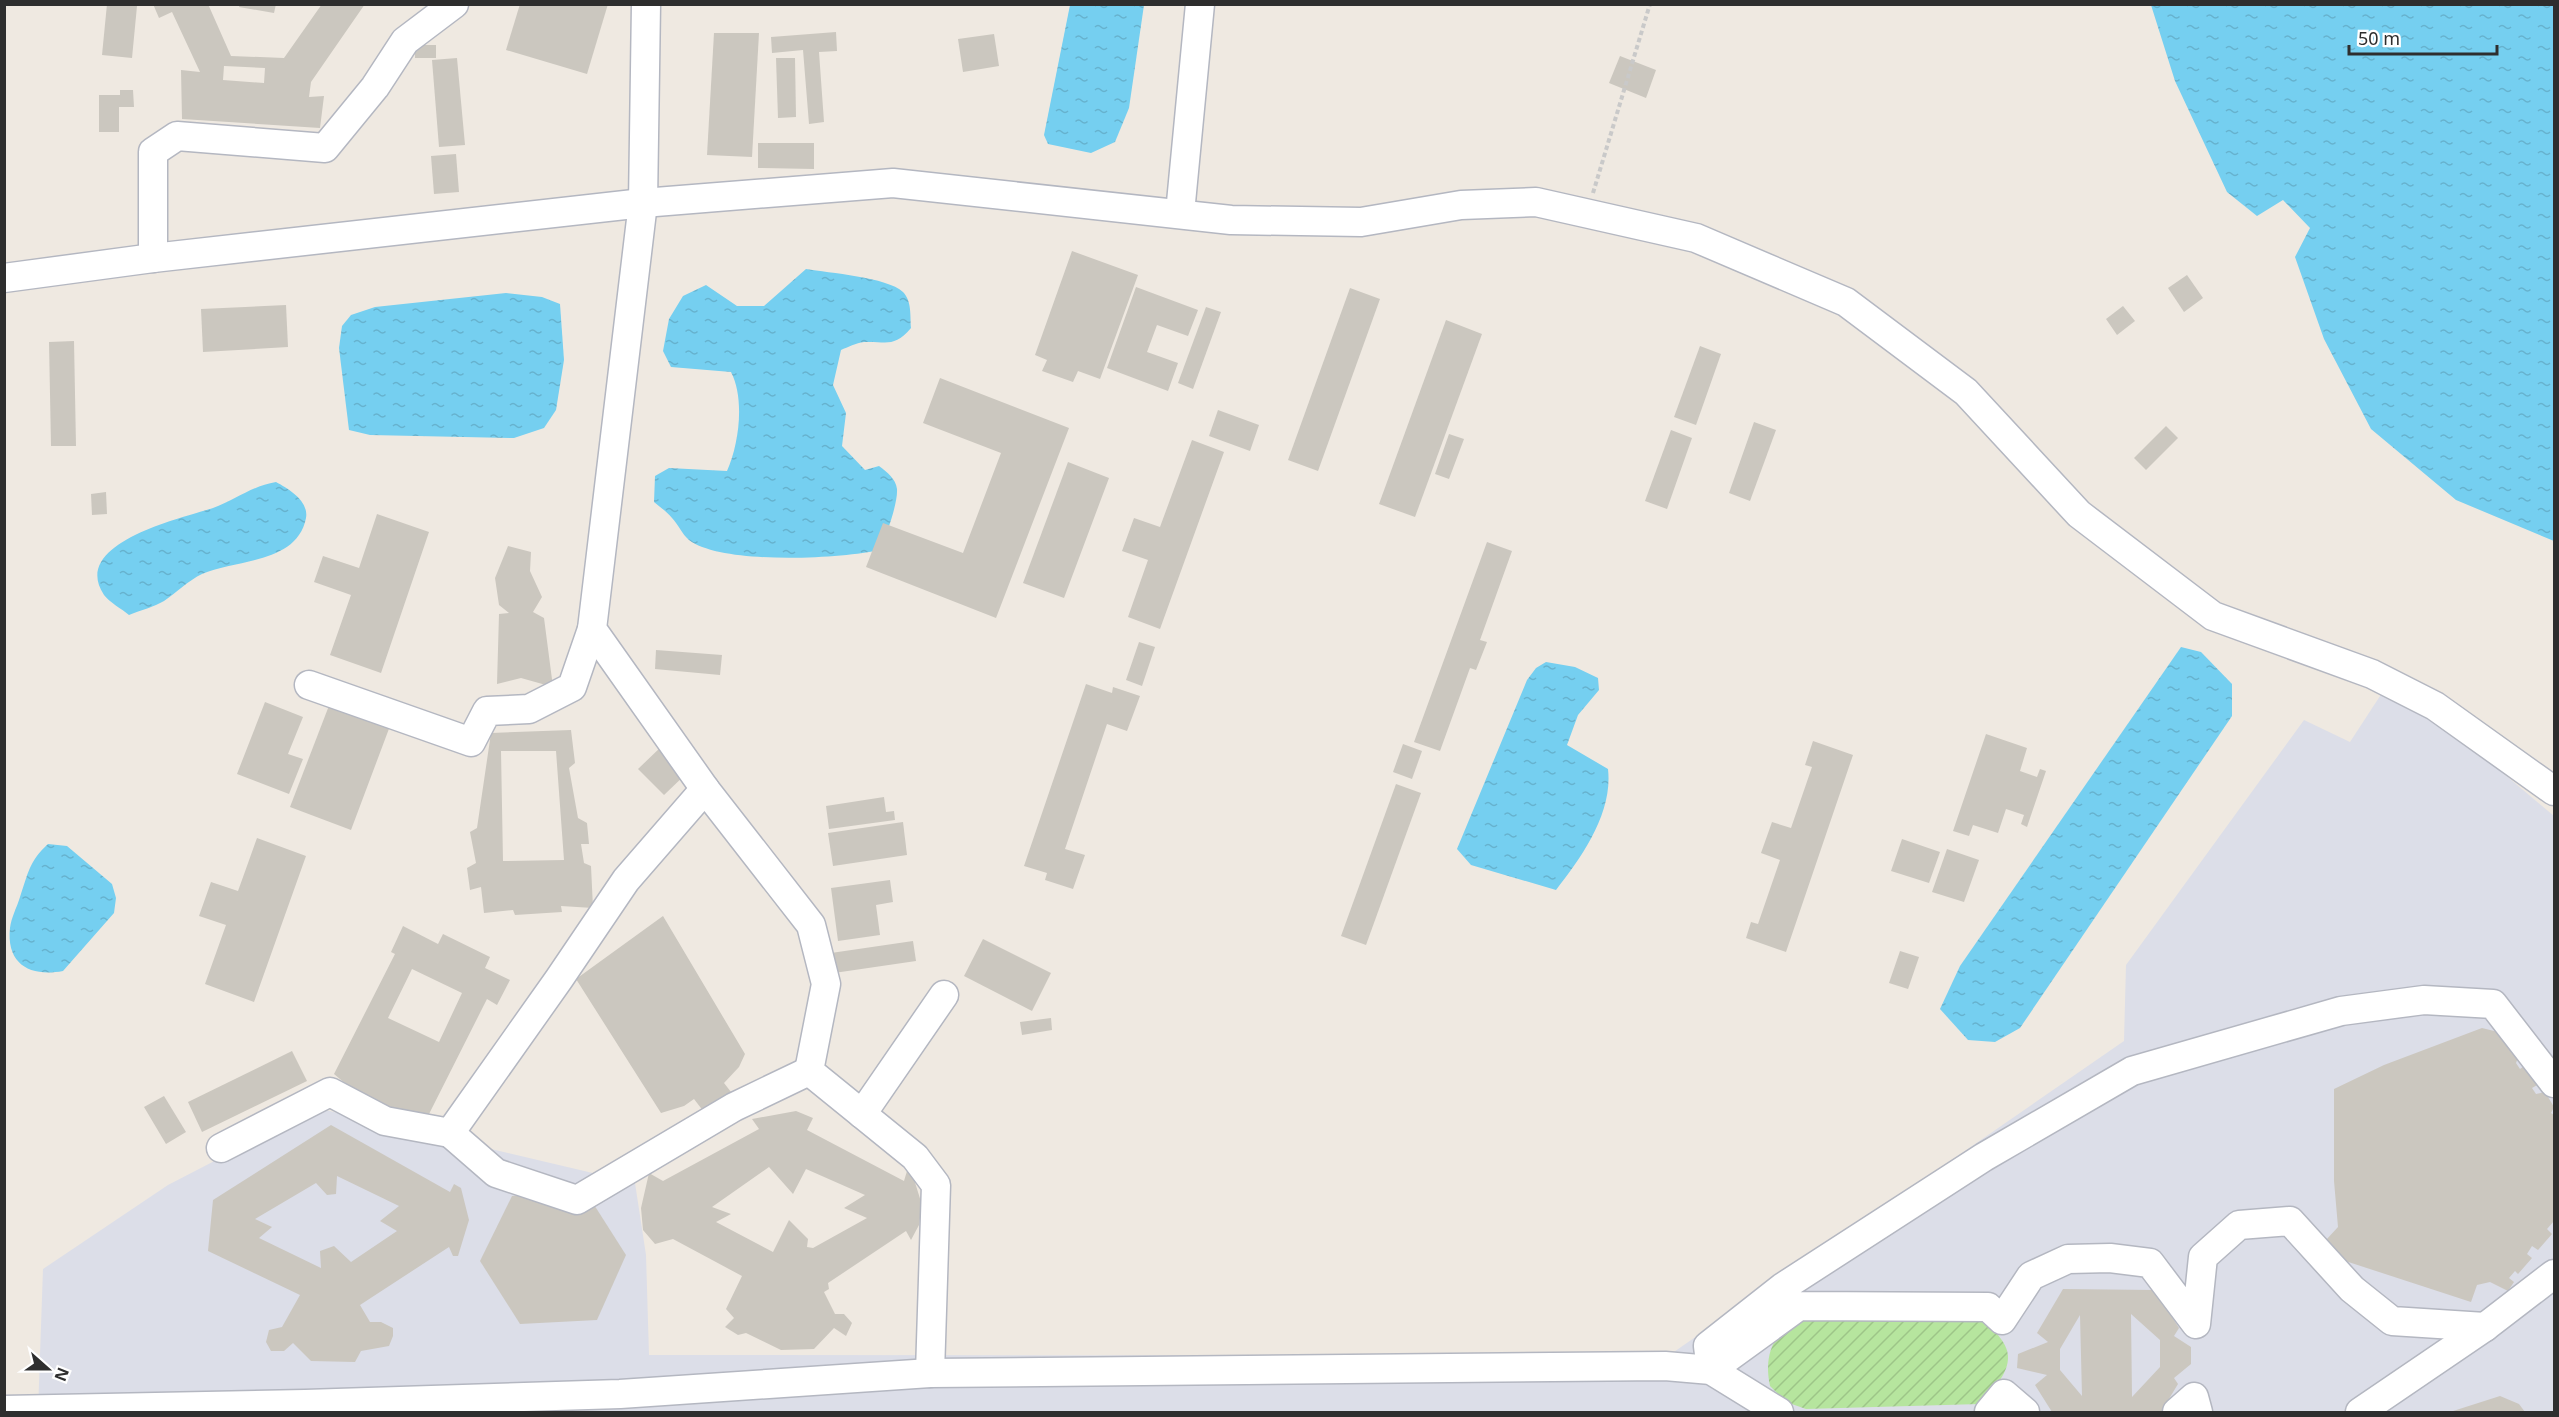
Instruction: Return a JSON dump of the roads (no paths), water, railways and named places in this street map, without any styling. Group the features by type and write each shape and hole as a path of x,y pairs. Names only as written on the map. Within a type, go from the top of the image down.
{"street":[{"path":"153,258 153,152 177,136 325,148 375,87 405,40 453,4"},
{"path":"309,685 471,742 487,711 529,709 572,687 592,629 643,203 646,4"},
{"path":"1180,213 1200,4"},
{"path":"4,278 153,258 643,203 893,183 1231,220 1361,222 1461,205 1536,202 1696,238 1846,302 1966,392 2079,514 2213,616 2372,674 2435,705 2554,791"},
{"path":"592,629 705,789 811,925 826,984 809,1071"},
{"path":"450,1133 560,979 626,880 705,789"},
{"path":"862,1114 944,995"},
{"path":"1711,1370 1708,1346 1783,1287 1984,1157 2132,1071 2341,1011 2424,1000 2493,1004 2554,1083"},
{"path":"809,1071 915,1157 936,1185 930,1373"},
{"path":"221,1148 330,1092 386,1121 450,1133 496,1173 577,1200 734,1107 809,1071"},
{"path":"1711,1370 1799,1306 1988,1307 2002,1320 2031,1276 2068,1258 2110,1258 2150,1263 2196,1324 2203,1257 2239,1225 2290,1221 2352,1289 2392,1321 2485,1327"},
{"path":"2360,1413 2485,1327 2554,1274"},
{"path":"4,1410 305,1404 620,1394 930,1373 1665,1366 1711,1370 1779,1413"},
{"path":"1989,1413 2004,1394 2025,1413"},
{"path":"2177,1413 2194,1397 2198,1413"}],"water":[{"path":"1070,5 1144,5 1129,108 1115,142 1091,153 1048,144 1044,135"},
{"path":"2151,5 2554,5 2554,541 2456,500 2371,429 2324,339 2295,257 2310,228 2283,200 2257,216 2227,192 2175,81"},
{"path":"806,269 871,279 895,287 903,292 908,300 911,328 895,341 864,342 841,350 833,385 846,413 842,446 865,470 879,466 895,482 897,495 891,520 880,550 861,553 782,558 753,557 705,548 689,540 670,516 654,502 655,476 669,468 727,471 735,448 739,422 738,395 731,372 671,367 663,351 669,319 683,296 706,285 737,306 764,306"},
{"path":"506,293 542,297 560,304 564,360 556,410 544,428 514,438 370,435 349,430 339,348 342,326 351,315 375,307"},
{"path":"276,482 297,496 306,512 300,533 291,544 263,558 202,574 164,601 129,615 104,595 97,577 102,561 115,547 156,526 213,508 259,487"},
{"path":"2181,647 2201,652 2232,684 2232,716 2020,1028 1995,1042 1968,1040 1940,1009 1960,966"},
{"path":"1546,662 1575,667 1598,678 1599,690 1578,715 1567,745 1608,769 1606,802 1601,818 1585,849 1556,890 1471,865 1457,849 1527,680 1536,668"},
{"path":"48,844 67,846 112,884 116,898 114,913 63,971 41,972 23,966 17,959 12,951 10,928 27,875 37,856"}]}
